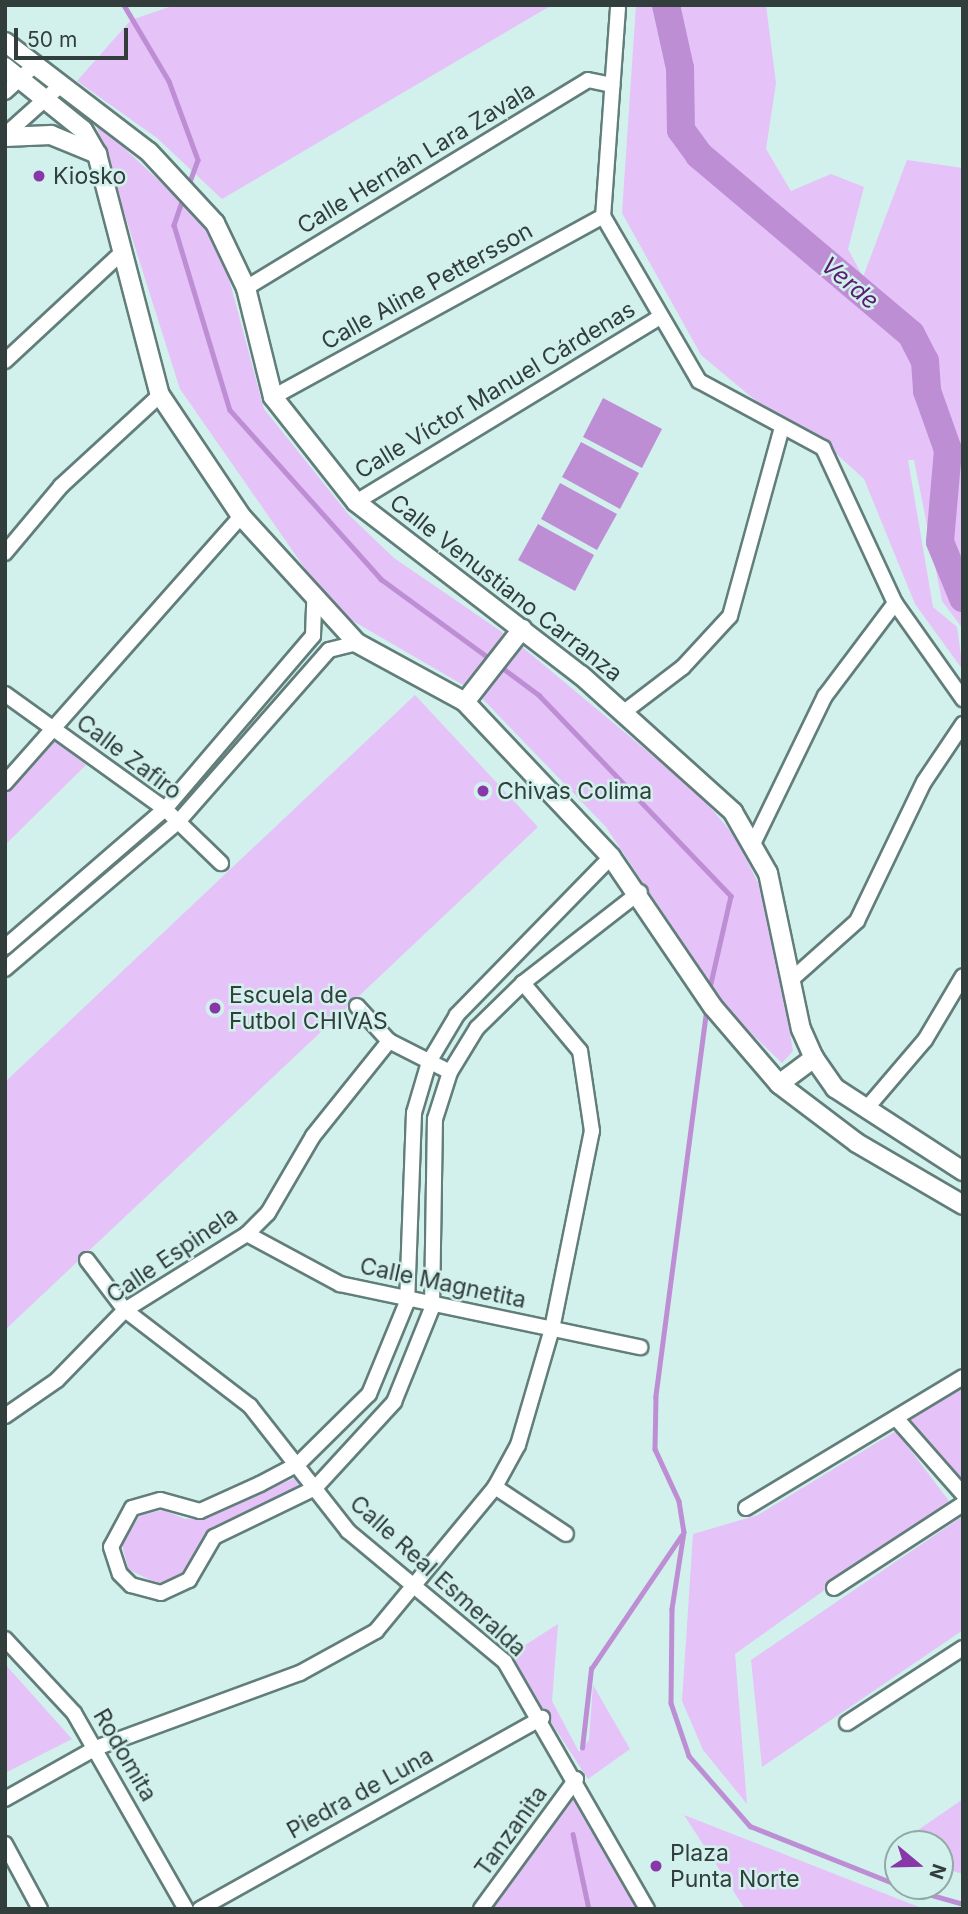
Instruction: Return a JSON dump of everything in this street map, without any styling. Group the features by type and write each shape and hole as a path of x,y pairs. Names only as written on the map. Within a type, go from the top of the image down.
{"street":[{"path":"618,8 603,216 659,318 699,381 823,449 895,603 963,699"},
{"name":"Calle Venustiano Carranza","path":"5,42 149,152 215,223 246,288 273,397 356,502 522,629 624,712 717,794 754,842 778,907 801,1029 814,1058 835,1088 963,1171"},
{"path":"13,72 35,65"},
{"path":"5,92 13,72"},
{"path":"13,72 83,130 97,154 119,255 160,395 241,516 314,600 357,643 465,702 611,857 640,892 713,1007 779,1084 858,1143 963,1205"},
{"name":"Calle Hernán Lara Zavala","path":"246,288 589,80 612,85"},
{"path":"5,136 61,85"},
{"path":"5,136 62,137 97,154"},
{"name":"Calle Aline Pettersson","path":"273,397 603,216"},
{"path":"5,361 119,255"},
{"name":"Calle Víctor Manuel Cárdenas","path":"356,502 659,318"},
{"path":"5,553 61,486 160,395"},
{"path":"624,712 682,667 730,616 782,427"},
{"path":"5,783 241,516"},
{"path":"5,947 165,809 313,636 314,600"},
{"path":"754,842 825,696 895,603"},
{"path":"465,702 522,629"},
{"path":"5,969 178,822 329,650 357,643"},
{"name":"Calle Zafiro","path":"5,694 165,809 221,863"},
{"path":"792,979 857,920 924,782 963,724"},
{"path":"611,857 457,1015 429,1062 414,1113 407,1303 369,1394 298,1464 200,1511 160,1500 132,1508 114,1532 120,1574 145,1592 176,1589 198,1568 214,1537 315,1488 394,1402 432,1308 435,1119 450,1072 478,1028 523,983 640,892"},
{"path":"866,1109 925,1040 963,976"},
{"path":"5,1799 96,1748 300,1672 376,1632 415,1590 495,1487 518,1445 552,1329 592,1131 590,1089 580,1051 523,983"},
{"path":"357,1006 389,1041 450,1072"},
{"name":"Calle Espinela","path":"5,1416 57,1381 125,1310 247,1234 268,1213 313,1136 389,1041"},
{"path":"779,1084 814,1058"},
{"name":"Calle Magnetita","path":"247,1234 299,1267 407,1303 640,1347"},
{"name":"Calle Real Esmeralda","path":"87,1260 125,1310 250,1406 348,1531 415,1590 505,1662 542,1718 647,1909"},
{"path":"746,1508 963,1377"},
{"path":"896,1418 963,1494"},
{"path":"495,1487 566,1534"},
{"path":"834,1588 963,1504"},
{"name":"Rodomita","path":"5,1639 74,1713 186,1909"},
{"path":"847,1723 963,1648"},
{"name":"Piedra de Luna","path":"200,1909 542,1718"},
{"name":"Tanzanita","path":"481,1909 576,1779"},
{"path":"5,1844 40,1909"}],"shaded area":[{"path":"175,5 552,5 222,199 157,138 77,81 131,20"},
{"path":"636,5 766,5 776,83 766,149 791,191 831,174 864,187 848,249 863,277 907,160 963,168 963,629 942,601 914,460 908,460 933,607 957,627 963,670 915,604 864,479 820,439 761,405 701,355 622,213"},
{"path":"95,121 198,217 225,264 264,409 349,515 394,558 515,641 700,795 736,838 759,885 775,943 793,1051 782,1063 730,1013 606,827 477,693 346,617 313,580 180,389"},
{"path":"603,398 662,429 642,468 583,437"},
{"path":"581,442 639,473 620,509 562,477"},
{"path":"560,483 617,514 597,550 541,519"},
{"path":"538,524 594,555 575,591 518,560"},
{"name":"Escuela de Futbol CHIVAS","path":"415,695 538,827 5,1330 5,1082"},
{"path":"53,739 86,765 5,845 5,792"},
{"path":"963,1387 963,1483 906,1421"},
{"path":"896,1431 949,1501 735,1654 747,1804 703,1750 682,1701 693,1534 758,1515"},
{"path":"295,1478 301,1489 211,1530 185,1576 162,1586 128,1569 122,1544 140,1515 163,1510 185,1519 206,1517"},
{"path":"963,1516 963,1630 762,1767 751,1660"},
{"path":"558,1624 552,1701 579,1752 589,1740 593,1685 630,1749 588,1779 508,1656"},
{"path":"5,1664 72,1739 5,1773"},
{"path":"573,1796 640,1909 487,1909"},
{"path":"963,1799 963,1874 954,1871 954,1830 918,1830"},
{"path":"684,1815 884,1893 884,1900 901,1900 924,1909 745,1909"}],"waterway":[{"path":"124,5 169,81 198,160 188,188"},
{"name":"Verde","path":"666,5 680,68 681,130 699,155 911,334 925,361 927,391 948,450 940,542 963,598"},
{"path":"184,196 174,225 230,410 381,579 493,661"},
{"path":"500,666 539,695 731,896 709,992"},
{"path":"707,1008 656,1397 655,1449 679,1501 684,1532 672,1609 671,1703 689,1756 750,1826 884,1879"},
{"path":"582,1748 591,1669 681,1536"},
{"path":"573,1834 589,1909"},
{"path":"949,1900 963,1904"}],"place":[{"name":"Kiosko","path":"39,176"},
{"name":"Chivas Colima","path":"483,791"},
{"name":"Escuela de Futbol CHIVAS","path":"215,1008"},
{"name":"Plaza Punta Norte","path":"656,1866"}]}
